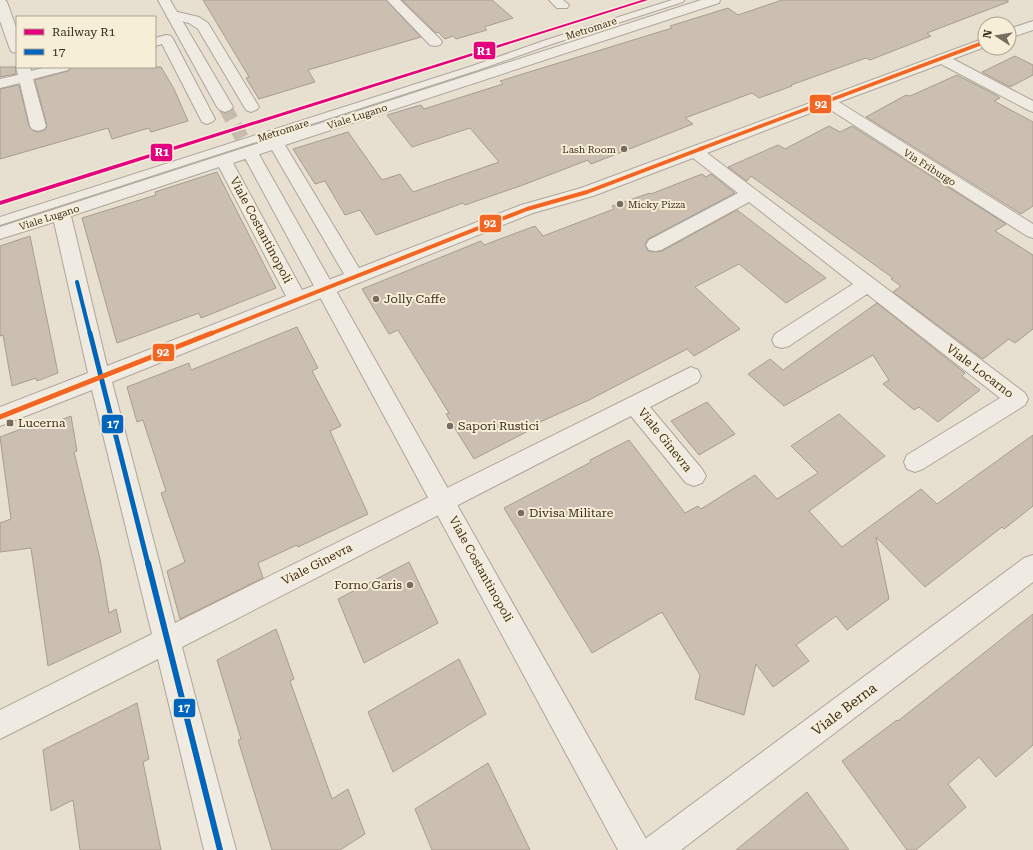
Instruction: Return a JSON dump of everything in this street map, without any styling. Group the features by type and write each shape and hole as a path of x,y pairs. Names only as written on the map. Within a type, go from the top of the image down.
{"street":[{"path":"164,0 225,107"},
{"path":"393,0 435,42"},
{"name":"Viale Lugano","path":"0,233 714,0"},
{"path":"0,2 16,46"},
{"path":"173,15 194,20 204,26 251,107"},
{"path":"1017,31 1033,25"},
{"path":"156,42 166,39 207,119"},
{"path":"0,417 527,209 587,192 977,45"},
{"path":"941,58 1033,108"},
{"path":"0,84 25,72 55,68"},
{"path":"25,72 38,126"},
{"name":"Via Friburgo","path":"828,102 1033,232"},
{"path":"276,143 355,277"},
{"name":"Viale Locarno","path":"694,151 1017,399 915,462"},
{"name":"Viale Costantinopoli","path":"253,158 635,850"},
{"name":"Viale Costantinopoli","path":"223,160 298,300"},
{"path":"655,245 750,194"},
{"path":"61,213 100,378 220,850"},
{"path":"782,340 867,284"},
{"name":"Viale Ginevra","path":"0,725 691,376"},
{"name":"Viale Ginevra","path":"636,405 694,476"},
{"name":"Viale Berna","path":"656,850 1033,567"}],"lane":[{"name":"Metromare","path":"0,221 467,71 549,42 680,0"}],"building":[{"path":"203,0 386,0 421,37 308,70 315,82 259,99 246,78 249,77"},
{"path":"402,0 492,0 513,18 484,27 487,30 456,39 453,36 445,39 438,32 436,33"},
{"path":"782,0 1008,0 1008,2 927,33 931,36 870,60 866,58 759,98 752,93 685,118 693,124 591,164 588,160 523,185 465,205 463,203 376,235 360,210 345,215 325,181 315,184 293,149 348,132 382,180 400,174 413,192 499,162 470,128 412,147 387,115 421,105 424,109 503,84 500,81 672,28 670,26 728,8 738,15"},
{"path":"1015,56 1033,65 1033,75 1010,87 982,72"},
{"path":"0,67 15,67 16,74 0,77"},
{"path":"161,67 174,89 188,121 151,132 149,128 112,139 108,128 0,159 0,89 19,85 29,126 32,130 38,132 45,130 47,126 35,80 68,71 70,68"},
{"path":"957,75 996,95 1000,98 994,101 1033,122 1033,206 1021,214 866,117 906,95 910,96"},
{"path":"829,126 840,132 852,126 1006,224 995,231 1033,255 1033,329 1015,343 1009,339 983,359 893,292 901,286 891,279 893,278 751,176 747,181 728,167 778,145 785,149"},
{"path":"217,172 276,288 201,318 199,313 117,343 82,218 156,195 155,192"},
{"path":"702,174 706,177 711,174 735,193 648,239 645,244 648,251 662,251 737,210 826,278 786,303 739,264 695,287 740,329 694,356 687,349 589,400 531,426 532,429 474,459 446,414 449,413 398,330 389,334 362,289 481,241 484,245 535,226 543,236 614,209 612,206 650,193 651,194"},
{"path":"30,236 58,373 37,381 36,378 12,386 3,335 0,336 0,246"},
{"path":"877,303 965,373 962,376 980,390 938,422 919,407 914,410 883,384 889,380 873,355 784,406 748,374 770,359 783,370"},
{"path":"297,327 318,368 312,371 341,426 330,431 368,514 298,547 297,545 258,563 263,578 180,619 167,571 185,562 161,493 166,491 143,420 137,422 127,387 189,363 191,370"},
{"path":"707,402 735,434 699,455 671,421"},
{"path":"839,414 885,456 809,511 842,547 921,489 937,504 1033,435 1033,506 1004,529 1002,527 925,587 876,537 889,599 847,630 836,616 796,645 809,661 773,687 756,664 744,715 695,699 700,675 662,612 592,653 504,508 629,440 685,513 698,506 701,509 755,475 777,499 818,473 791,446"},
{"path":"71,416 77,451 74,452 100,559 109,613 116,609 121,632 48,666 31,548 0,552 0,523 11,519 0,437 45,420 46,426"},
{"path":"409,562 438,623 364,663 338,599"},
{"path":"1033,614 1033,745 996,777 979,757 948,784 966,807 916,850 907,850 842,761 897,720 898,721"},
{"path":"276,629 294,679 290,681 332,799 348,789 365,834 340,850 272,850 238,740 241,739 217,660"},
{"path":"459,659 486,714 393,772 368,712"},
{"path":"137,703 149,759 143,762 161,850 80,850 73,800 51,811 43,750"},
{"path":"488,763 530,850 432,850 415,809"},
{"path":"807,792 849,850 736,850"}],"tunnel":[{"path":"225,107 248,149"},
{"path":"248,148 253,158"}],"rail line":[{"name":"R1","path":"0,203 646,0"}],"transit line":[{"name":"92","path":"0,417 527,209 587,192 977,45"},
{"name":"17","path":"77,282 220,850"}],"place":[{"name":"Lash Room","path":"624,149"},
{"name":"Micky Pizza","path":"620,204"},
{"name":"Jolly Caffe","path":"376,299"},
{"name":"Lucerna","path":"10,423"},
{"name":"Sapori Rustici","path":"450,426"},
{"name":"Divisa Militare","path":"521,513"},
{"name":"Forno Garis","path":"410,585"}]}
